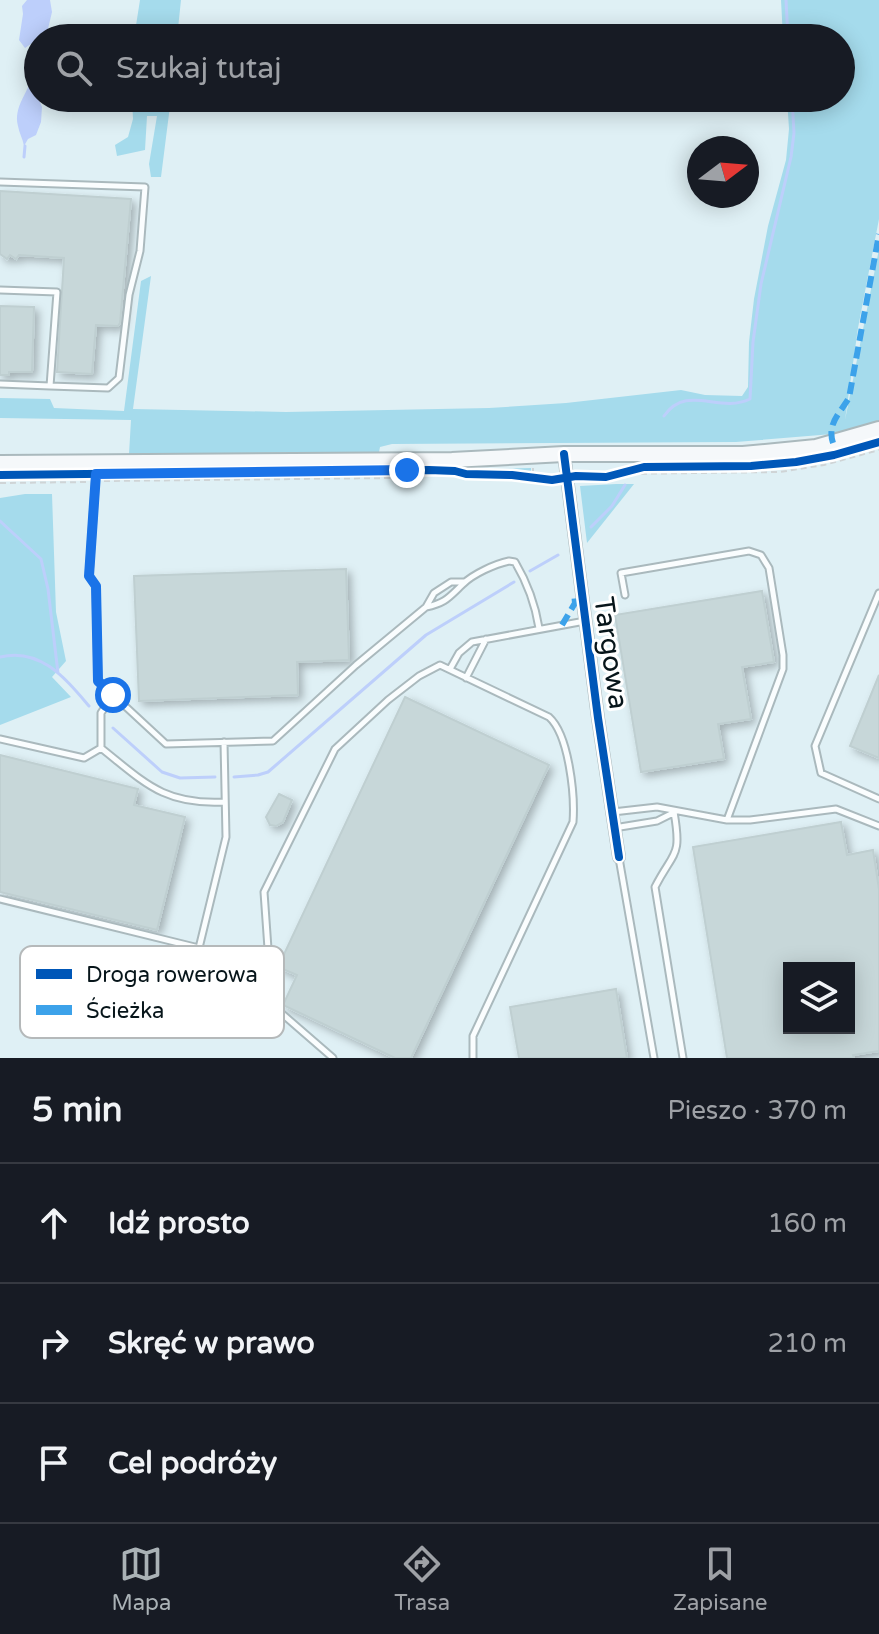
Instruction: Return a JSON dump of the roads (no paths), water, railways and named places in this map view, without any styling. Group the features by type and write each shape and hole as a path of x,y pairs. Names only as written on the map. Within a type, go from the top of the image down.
{"main road":[{"path":"0,463 452,460 564,454 768,453 816,447 879,430"}],"street":[{"name":"Targowa","path":"564,454 619,857"}],"lane":[{"path":"0,182 145,187 140,251 129,295 119,378 108,388 0,384"},
{"path":"0,290 57,292 50,386"},
{"path":"96,478 89,576 96,586 98,681 166,744 273,741 356,665 426,607 434,593 451,582 464,582"},
{"path":"625,595 621,573 749,551 761,555 769,568 783,669 727,820"},
{"path":"426,607 439,605 456,594 464,582 501,562 515,562 534,601 539,628"},
{"path":"879,593 815,746 821,773 879,799"},
{"path":"871,611 879,614"},
{"path":"450,669 459,653 472,642 585,621"},
{"path":"466,678 487,638"},
{"path":"268,946 264,892 335,749 388,700 419,676 440,665 549,717 557,724 563,739 574,810 573,822 473,1036 473,1058"},
{"path":"101,748 101,713 113,695"},
{"path":"0,739 84,758 101,748"},
{"path":"199,946 226,837 224,742"},
{"path":"101,748 155,791 197,804 224,802"},
{"path":"612,812 657,807 727,820 762,819 836,809 879,826"},
{"path":"614,828 657,821 674,812"},
{"path":"674,812 679,840 677,849 655,887 683,1058"},
{"name":"Targowa","path":"619,857 654,1058"},
{"path":"0,899 191,946"},
{"path":"284,1015 333,1058"}],"waterway":[{"path":"786,0 787,24"},
{"path":"664,416 673,406 693,400 738,403 750,399 753,342 761,284 791,157 793,112"},
{"path":"24,157 25,146"},
{"path":"591,527 612,506 625,485"},
{"path":"0,521 41,559 48,589 58,673"},
{"path":"530,571 558,555"},
{"path":"234,777 268,772 426,635 514,582"},
{"path":"0,657 27,656 50,667 89,706"},
{"path":"113,728 162,772 180,778 215,777"}]}
